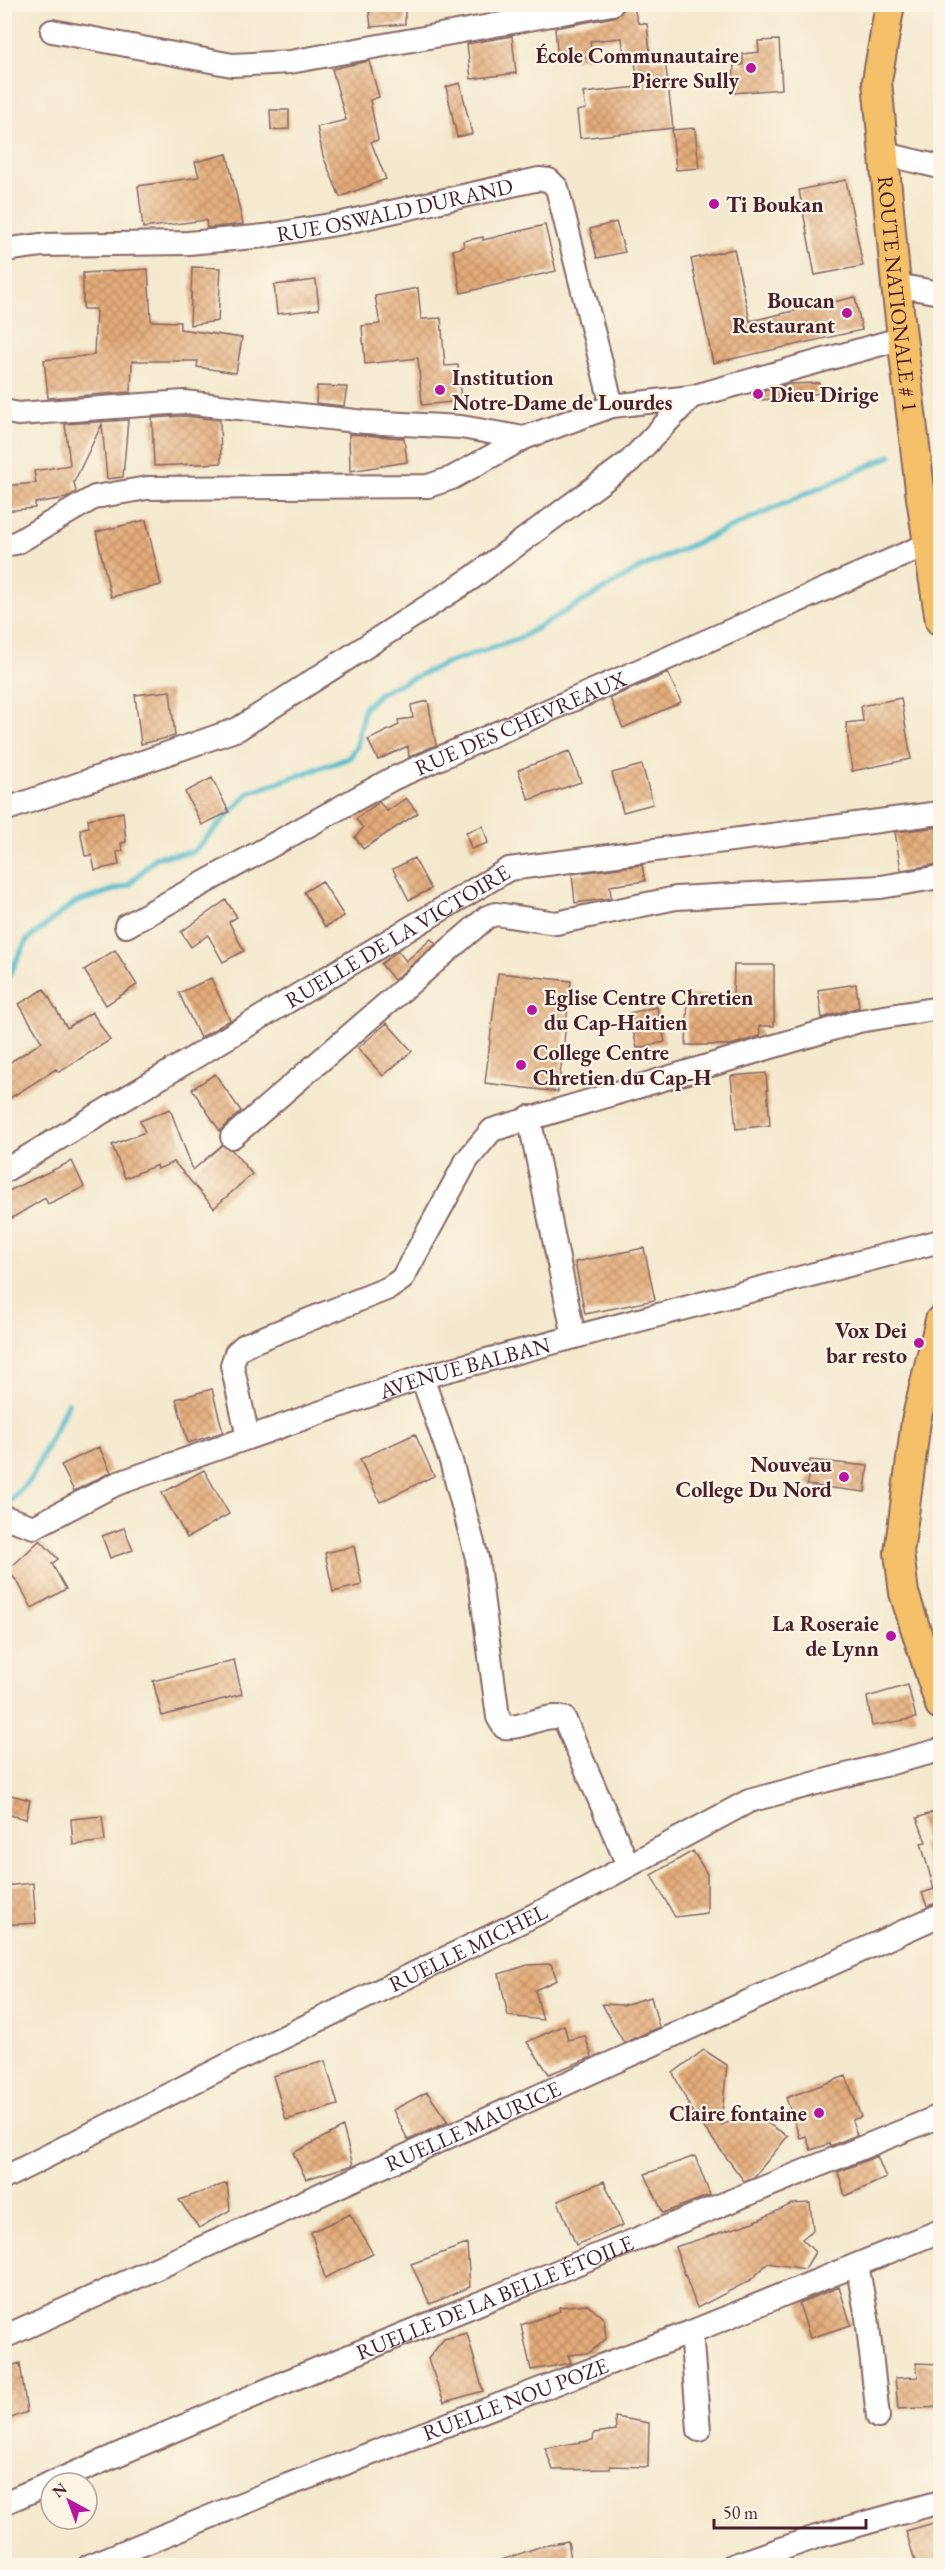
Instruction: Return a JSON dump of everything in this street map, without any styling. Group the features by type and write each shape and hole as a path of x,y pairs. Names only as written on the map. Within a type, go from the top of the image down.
{"main road":[{"name":"ROUTE NATIONALE # 1","path":"890,4 877,81 896,285 931,498 928,544 940,621"},
{"path":"939,1698 904,1593 899,1553 916,1421 940,1320"}],"street":[{"path":"52,31 232,64 290,62 612,4"},
{"path":"885,154 940,167"},
{"name":"RUE OSWALD DURAND","path":"4,250 41,245 188,243 265,236 342,223 539,179 549,180 557,188 612,406"},
{"path":"896,285 940,293"},
{"path":"4,545 16,543 95,497 147,488 428,486 452,478 524,438 612,406 691,397 903,338"},
{"path":"4,810 238,729 472,578 630,461 691,397"},
{"path":"4,411 18,414 184,402 365,422 461,427 524,438"},
{"name":"RUE DES CHEVREAUX","path":"126,926 392,779 928,544"},
{"name":"RUELLE DE LA VICTOIRE","path":"4,1171 509,869 940,813"},
{"path":"232,1137 488,917 496,914 556,923 676,898 881,887 940,877"},
{"path":"248,1437 232,1365 236,1353 245,1345 388,1288 402,1279 478,1144 492,1130 529,1117 859,1021 940,1008"},
{"path":"529,1117 574,1337"},
{"name":"AVENUE BALBAN","path":"4,1516 34,1527 116,1484 422,1377 940,1242"},
{"path":"422,1377 451,1461 477,1558 498,1717 504,1727 512,1728 554,1715 564,1718 628,1865"},
{"name":"RUELLE MICHEL","path":"4,2178 245,2056 559,1903 749,1801 940,1750"},
{"name":"RUELLE MAURICE","path":"4,2337 940,1915"},
{"name":"RUELLE DE LA BELLE ÉTOILE","path":"79,2471 288,2381 940,2116"},
{"name":"RUELLE NOU POZE","path":"89,2565 288,2485 691,2332 940,2231"},
{"path":"857,2265 867,2317 878,2417"},
{"path":"691,2332 699,2430"},
{"name":"RUELLE DE LA BELLE ÉTOILE","path":"4,2503 39,2488"},
{"path":"732,2565 816,2537 940,2502"}],"building":[{"path":"405,7 405,24 371,27 369,11"},
{"path":"634,8 638,23 647,24 651,61 665,59 673,128 580,138 577,111 586,109 583,93 638,87 634,52 624,55 622,38 590,41 592,57 558,60 555,28 614,17 624,9"},
{"path":"512,36 516,73 471,79 467,44"},
{"path":"779,40 782,89 733,93 734,65 743,65 743,54 759,52 758,41"},
{"path":"369,61 379,97 370,100 378,140 371,142 386,179 340,197 323,156 317,127 346,120 332,69"},
{"path":"460,83 472,134 457,137 446,87"},
{"path":"270,110 289,110 289,129 271,130"},
{"path":"695,128 699,168 676,170 672,130"},
{"path":"227,154 243,224 207,228 206,220 143,228 138,186 199,177 195,162"},
{"path":"846,180 863,266 815,275 799,190"},
{"path":"616,222 625,252 597,258 590,229"},
{"path":"545,225 556,271 461,293 453,250 464,247 463,241 483,237 483,240"},
{"path":"734,249 750,321 855,297 862,330 713,363 691,259"},
{"path":"192,267 221,268 218,321 190,325"},
{"path":"148,269 151,321 180,322 180,329 242,338 236,373 197,367 198,361 132,361 131,392 48,398 44,360 94,355 96,309 83,309 83,273"},
{"path":"316,280 319,309 277,314 274,285"},
{"path":"418,288 421,319 441,318 445,366 458,365 461,401 422,405 418,358 365,364 362,326 380,324 375,296"},
{"path":"819,383 820,393 781,399 754,400 754,394 789,384"},
{"path":"317,386 347,387 344,406 316,403"},
{"path":"184,416 220,420 221,463 154,466 152,418"},
{"path":"128,420 123,477 107,479 102,424 74,482 76,492 66,498 35,503 35,508 4,511 4,486 36,483 34,471 70,465 65,424"},
{"path":"349,434 404,438 407,462 350,471"},
{"path":"146,520 161,585 111,597 96,532"},
{"path":"668,673 681,702 623,728 610,698"},
{"path":"170,691 175,736 141,744 135,695"},
{"path":"901,698 911,759 852,771 846,723 863,721 861,706"},
{"path":"428,701 436,745 409,757 408,746 378,760 368,740 399,725 398,720 413,718 411,705"},
{"path":"569,751 581,782 529,800 518,770"},
{"path":"642,765 653,804 623,812 612,773"},
{"path":"212,778 229,812 202,825 185,792"},
{"path":"406,798 418,813 363,849 355,837 363,828 356,819 379,802 387,811"},
{"path":"123,812 126,842 121,843 123,851 117,852 119,865 95,870 92,855 85,856 80,829 89,827 88,819"},
{"path":"483,826 488,843 471,849 466,832"},
{"path":"940,827 940,864 901,870 895,832"},
{"path":"414,858 431,889 409,900 393,869"},
{"path":"642,865 645,881 610,886 611,898 575,903 572,874"},
{"path":"322,881 344,916 325,927 304,892"},
{"path":"226,900 237,917 229,922 244,951 223,962 208,935 191,947 181,932"},
{"path":"431,939 436,944 394,980 381,964 398,951 406,961"},
{"path":"115,950 137,985 106,1005 84,970"},
{"path":"734,965 774,965 774,1026 759,1026 760,1036 731,1045 686,1045 688,995 733,997"},
{"path":"498,973 571,981 558,1092 485,1083"},
{"path":"211,978 230,1020 200,1038 179,993"},
{"path":"856,984 859,1007 822,1018 818,990"},
{"path":"44,989 67,1028 92,1012 110,1040 59,1072 56,1069 4,1102 4,1066 42,1042 19,1004"},
{"path":"657,1007 665,1042 637,1048 629,1013"},
{"path":"387,1023 412,1051 383,1076 358,1048"},
{"path":"766,1073 770,1125 736,1129 731,1076"},
{"path":"215,1074 241,1111 220,1131 192,1089"},
{"path":"170,1109 193,1170 222,1145 232,1150 252,1174 214,1208 174,1162 158,1169 157,1165 125,1178 112,1145 145,1132 140,1121"},
{"path":"72,1161 84,1187 48,1204 45,1198 4,1223 4,1193"},
{"path":"644,1248 655,1300 585,1314 575,1262"},
{"path":"212,1389 223,1432 188,1443 176,1399"},
{"path":"415,1434 434,1476 380,1502 360,1459"},
{"path":"99,1447 111,1472 74,1491 61,1465"},
{"path":"810,1460 868,1466 865,1492 807,1485"},
{"path":"204,1470 229,1514 187,1538 162,1493"},
{"path":"124,1528 133,1550 110,1558 102,1536"},
{"path":"40,1540 58,1559 52,1564 66,1589 32,1608 17,1581 7,1571"},
{"path":"354,1546 362,1585 333,1592 325,1553"},
{"path":"234,1660 242,1694 162,1716 153,1681"},
{"path":"908,1685 916,1718 872,1726 867,1697"},
{"path":"11,1795 30,1800 26,1819 6,1814"},
{"path":"936,1811 940,1825 940,1902 927,1906 922,1893 934,1889 921,1843 926,1842 917,1818"},
{"path":"102,1816 105,1841 73,1845 71,1819"},
{"path":"693,1851 707,1874 707,1913 675,1917 651,1875"},
{"path":"33,1883 36,1923 4,1925 4,1886"},
{"path":"551,1964 557,1980 535,1990 543,2020 508,2016 499,1974 528,1965"},
{"path":"651,1997 659,2027 624,2043 602,2004 623,2005"},
{"path":"564,2025 568,2040 585,2036 592,2057 549,2074 527,2042"},
{"path":"704,2050 727,2065 721,2125 752,2114 788,2136 754,2177 744,2181 693,2113 673,2073"},
{"path":"325,2061 338,2105 286,2120 273,2076"},
{"path":"846,2076 861,2117 852,2120 857,2135 830,2146 829,2144 811,2150 806,2136 800,2138 786,2098"},
{"path":"427,2092 448,2122 408,2140 393,2110"},
{"path":"343,2127 353,2165 306,2179 293,2153"},
{"path":"695,2156 710,2195 663,2213 645,2174"},
{"path":"877,2156 886,2178 845,2196 838,2172"},
{"path":"604,2181 623,2225 576,2245 558,2201"},
{"path":"227,2183 230,2210 199,2228 179,2200"},
{"path":"810,2203 813,2230 802,2239 815,2252 805,2269 768,2263 751,2280 697,2308 675,2247 754,2222 792,2204"},
{"path":"350,2214 373,2254 325,2278 311,2232"},
{"path":"467,2244 470,2287 430,2304 411,2264"},
{"path":"839,2287 851,2325 810,2338 799,2303"},
{"path":"587,2304 604,2319 606,2339 589,2353 568,2355 571,2363 531,2370 521,2325 560,2311 559,2307"},
{"path":"467,2333 483,2391 444,2402 428,2359 444,2339"},
{"path":"20,2363 27,2412 4,2421 4,2368"},
{"path":"916,2363 940,2364 940,2407 898,2409 895,2378 918,2377"},
{"path":"615,2417 649,2423 648,2467 610,2466 610,2469 553,2470 545,2448 593,2440 594,2433 616,2430"},
{"path":"940,2521 940,2565 916,2565 906,2531"},
{"path":"568,2541 572,2565 495,2565 499,2561 539,2547"}],"waterway":[{"path":"4,985 27,940 74,903 129,885 156,857 193,852 250,792 349,758 357,746 364,708 381,692 447,663 518,639 642,567 891,456"},
{"path":"4,1507 31,1479 68,1403"}],"place":[{"name":"École Communautaire Pierre Sully","path":"751,68"},
{"name":"Ti Boukan","path":"714,204"},
{"name":"Boucan Restaurant","path":"847,313"},
{"name":"Institution Notre-Dame de Lourdes","path":"440,390"},
{"name":"Dieu Dirige","path":"758,394"},
{"name":"Eglise Centre Chretien du Cap-Haitien","path":"532,1010"},
{"name":"College Centre Chretien du Cap-H","path":"521,1065"},
{"name":"Vox Dei bar resto","path":"919,1343"},
{"name":"Nouveau College Du Nord","path":"844,1477"},
{"name":"La Roseraie de Lynn","path":"891,1636"},
{"name":"Claire fontaine","path":"819,2113"}]}
